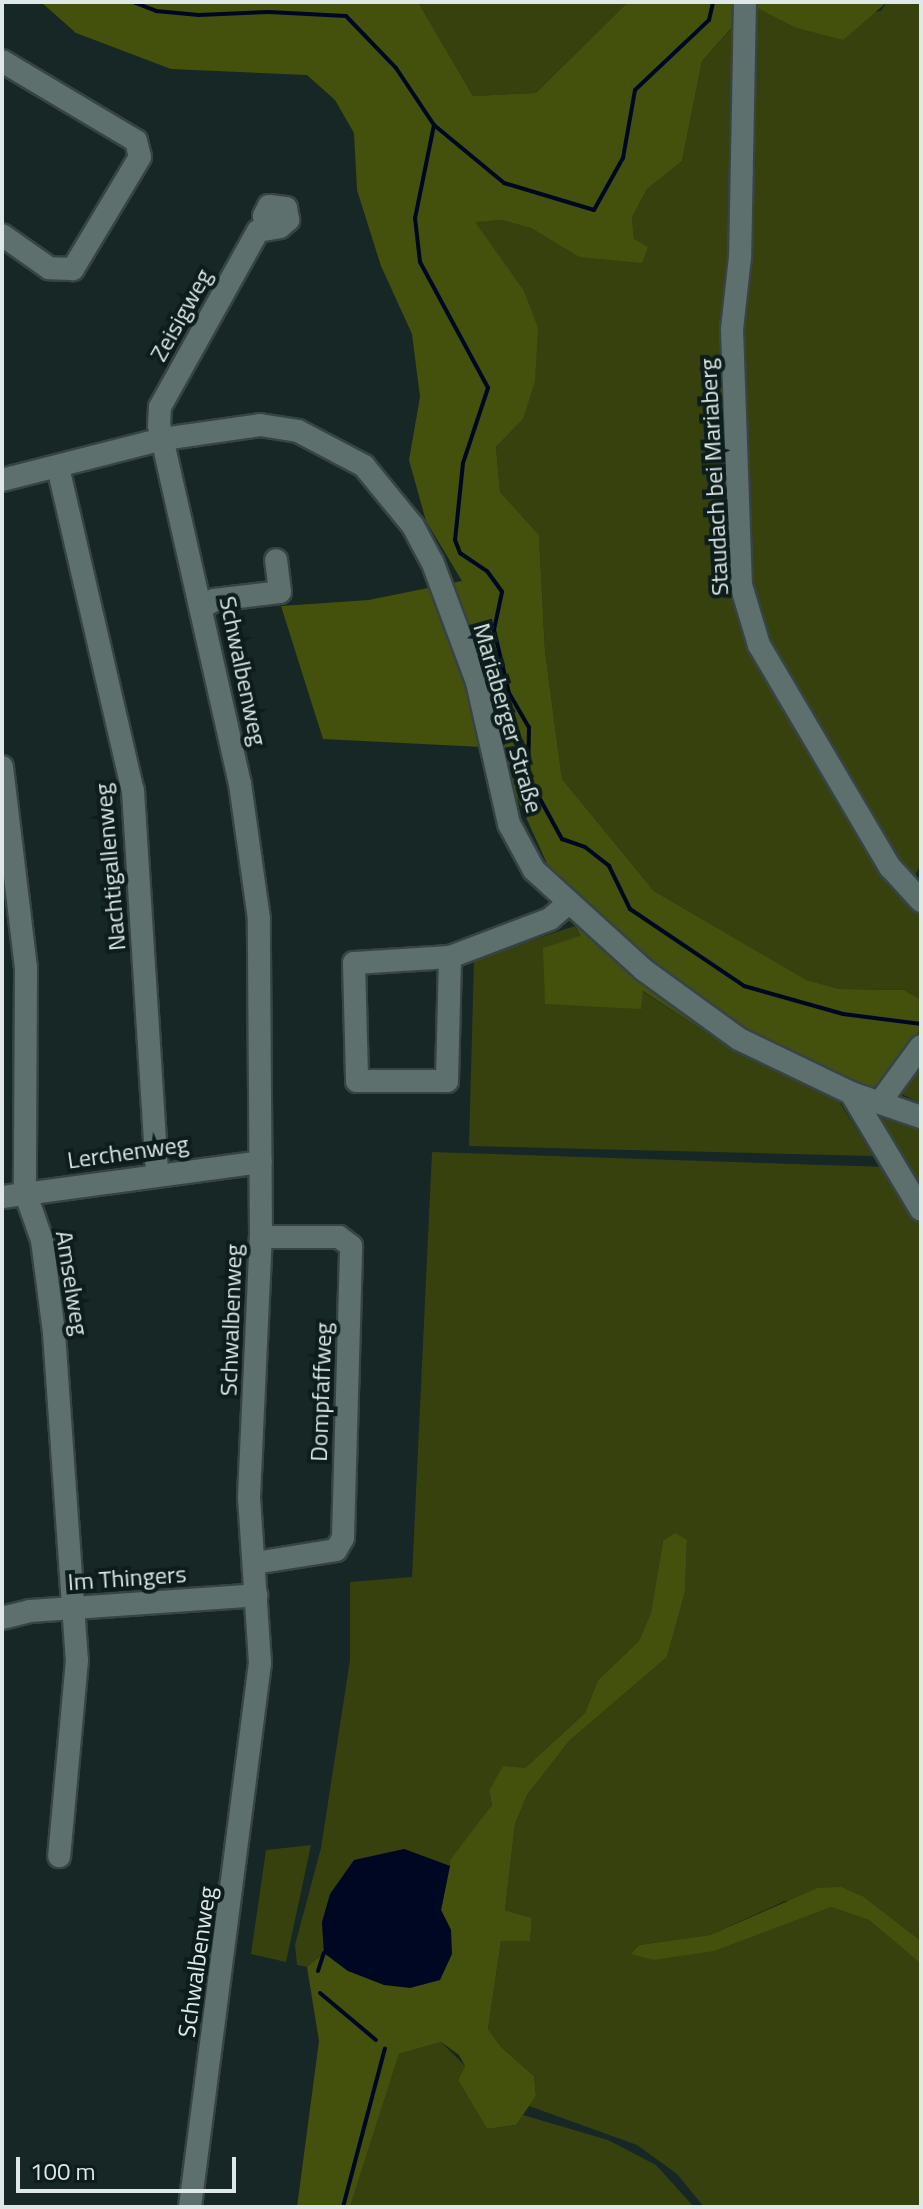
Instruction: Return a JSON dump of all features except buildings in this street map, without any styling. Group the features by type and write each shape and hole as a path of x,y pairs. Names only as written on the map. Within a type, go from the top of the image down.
{"street":[{"name":"Staudach bei Mariaberg","path":"745,2 740,257 732,329 741,585 759,645 890,867 921,901"},
{"path":"2,61 140,145 140,157 78,264 70,270 49,268 2,235"},
{"name":"Zeisigweg","path":"163,439 160,407 258,231 270,225"},
{"name":"Mariaberger Straße","path":"2,480 163,439 260,425 298,431 364,466 383,485 413,526 442,588 477,682 509,824 534,870 567,904 644,970 739,1039 851,1093 921,1117"},
{"name":"Schwalbenweg","path":"163,439 203,607 240,784 259,919 261,1237 249,1497 260,1663 248,1778 190,2207"},
{"name":"Nachtigallenweg","path":"58,467 133,791 157,1173"},
{"path":"203,607 214,600 280,592 276,560"},
{"name":"Amselweg","path":"2,767 26,968 25,1192 42,1240 54,1333 77,1660 74,1733 59,1856"},
{"path":"450,957 447,1081 357,1081 354,963 450,957 550,919 567,904"},
{"path":"880,1102 921,1046"},
{"path":"851,1093 921,1210"},
{"name":"Lerchenweg","path":"2,1197 157,1173 261,1162"},
{"name":"Dompfaffweg","path":"255,1563 336,1550 343,1538 351,1246 339,1237 261,1237"},
{"name":"Im Thingers","path":"2,1618 71,1607 256,1595"}],"green space":[{"path":"41,2 418,2 473,96 536,93 628,2 887,2 843,40 794,27 752,5 702,61 682,161 647,189 632,217 634,239 648,247 642,263 579,257 531,228 502,220 475,222 524,291 538,328 535,381 523,419 496,447 500,492 539,535 545,651 562,779 654,891 806,980 839,989 904,990 921,1000 921,1028 879,1098 840,1103 736,1052 643,991 641,1009 545,1004 543,948 580,936 514,791 502,748 323,739 281,606 369,600 462,581 426,521 409,460 420,397 412,334 381,266 357,190 354,133 335,100 307,75 171,69 76,33"},
{"path":"418,2 628,2 536,93 473,96"},
{"path":"887,2 921,2 921,864 913,879 894,863 764,640 748,585 739,319 752,4 794,27 881,11"},
{"path":"741,18 735,586 912,905 921,913 921,1000 904,990 839,989 805,980 654,891 562,779 545,651 539,535 500,492 496,447 523,419 474,221 502,220 531,228 579,257 634,239 632,217 647,189 682,161 702,61"},
{"path":"575,926 580,937 642,991 736,1052 840,1103 873,1156 469,1146 474,959"},
{"path":"921,1063 921,1104 900,1093"},
{"path":"881,1113 921,1127 921,1196 876,1116"},
{"path":"432,1152 887,1167 921,1223 921,1941 864,1897 785,1901 710,1935 639,1945 632,1953 653,1960 831,1907 869,1920 921,1964 921,2207 704,2207 677,2174 637,2145 529,2106 536,2096 534,2076 501,2047 488,2029 501,1941 530,1940 532,1918 505,1910 515,1824 527,1795 569,1741 667,1657 685,1592 687,1540 663,1541 651,1614 639,1641 598,1680 585,1713 525,1768 489,1791 492,1805 450,1866 404,1849 322,1922 324,1953 307,1967 297,1965 295,1945 321,1848 350,1660 350,1582 412,1577"},
{"path":"675,1533 687,1540 685,1592 667,1657 569,1741 527,1795 515,1824 505,1910 532,1918 530,1941 501,1941 488,2029 501,2047 534,2076 536,2096 516,2125 487,2129 458,2080 465,2066 459,2055 441,2042 399,2054 350,2207 297,2207 319,2041 307,1967 324,1953 348,1971 451,1930 441,1910 451,1859 492,1805 489,1791 503,1766 525,1768 585,1713 598,1680 639,1641 651,1613 663,1541"},
{"path":"311,1845 286,1962 251,1954 266,1850"},
{"path":"841,1887 864,1897 921,1941 921,1964 869,1920 831,1907 714,1951 653,1960 631,1954 639,1945 710,1935 818,1888"},
{"path":"441,2042 465,2066 458,2080 487,2129 516,2125 523,2115 608,2140 656,2165 694,2207 350,2207 399,2054"}],"water":[{"path":"404,1849 450,1866 441,1910 451,1930 452,1954 440,1980 410,1988 384,1985 348,1971 324,1953 322,1922 330,1894 354,1860"}],"waterway":[{"path":"133,2 156,11 199,15 269,12 346,16 396,68 434,125 415,218 420,262 488,388 463,463 455,540 460,553 487,571 502,592 494,630 509,693 529,727 528,777 562,839 585,847 609,866 630,909 744,986 843,1014 921,1024"},
{"path":"434,125 504,183 594,210 623,158 635,90 709,20 713,2"},
{"path":"318,1971 324,1953"},
{"path":"320,1993 376,2040"},
{"path":"343,2207 385,2048"}]}
